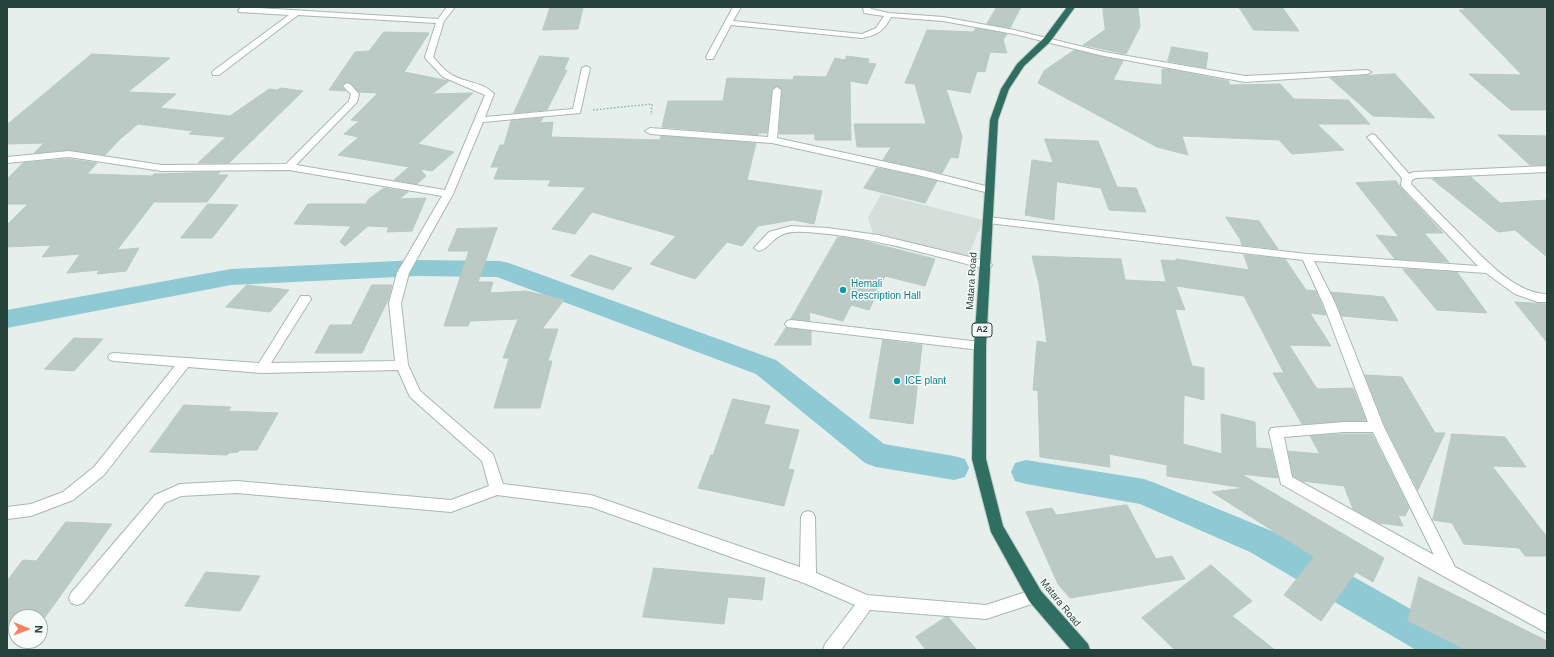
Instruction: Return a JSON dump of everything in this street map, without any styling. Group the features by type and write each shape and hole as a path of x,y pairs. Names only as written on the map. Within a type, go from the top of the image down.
{"highway":[{"name":"Matara Road","path":"1071,7 1047,40 1021,64 1004,89 994,120 980,346 979,459 996,527 1035,596 1082,650"}],"street":[{"path":"247,7 242,10 440,21"},
{"path":"451,7 440,21 429,57 446,75 482,89 490,94 448,194 405,268 395,303 402,365 415,394 488,458 497,489"},
{"path":"710,57 737,7"},
{"path":"867,7 867,11 870,12 943,19 1014,32 1104,54 1245,79 1368,72"},
{"path":"216,73 296,13"},
{"path":"729,23 862,36 880,30 889,15"},
{"path":"479,120 577,111 586,68"},
{"path":"289,167 353,102 355,94 347,86"},
{"path":"772,140 777,90"},
{"path":"650,130 772,140 927,174 989,190"},
{"path":"1372,137 1407,178 1406,185 1489,270 1519,291 1538,298 1547,298"},
{"path":"7,160 69,154 162,168 289,167 448,194"},
{"path":"1407,178 1414,175 1547,168"},
{"path":"988,220 1307,257 1489,270"},
{"path":"759,248 773,234 791,229 828,231 878,238 986,265"},
{"path":"1307,257 1329,303 1377,427 1450,572"},
{"path":"262,368 305,299"},
{"path":"791,324 980,346"},
{"path":"114,357 262,368 402,365"},
{"path":"7,513 32,510 68,496 99,471 185,362"},
{"path":"1377,427 1344,427 1276,432 1286,480 1547,626"},
{"path":"77,598 160,499 180,490 237,487 451,506 497,489 591,501 808,577 866,602 986,612 1035,596"},
{"path":"808,517 808,577"},
{"path":"831,650 866,602"}],"path":[{"path":"577,111 652,104 650,130"}],"shaded area":[{"path":"881,194 983,220 968,257 873,233 868,218"}],"building":[{"path":"997,7 1021,7 1010,28 987,24"},
{"path":"1103,7 1138,7 1140,27 1126,54 1083,45 1105,30"},
{"path":"1239,7 1282,7 1299,31 1254,30"},
{"path":"1463,7 1547,7 1547,110 1511,110 1469,74 1522,75 1459,10 1465,10"},
{"path":"550,8 583,8 578,29 543,30"},
{"path":"976,28 1007,34 1003,40 1007,53 990,52 985,72 977,71 970,93 946,89 962,136 958,158 951,157 942,173 883,160 891,147 857,147 854,124 926,124 915,84 905,83 927,30 973,32"},
{"path":"384,32 429,33 404,72 449,81 432,94 473,93 418,144 454,152 432,171 420,169 426,176 417,184 394,180 409,167 338,155 359,137 344,134 359,121 351,120 378,93 359,92 351,83 347,82 342,86 346,91 329,90 355,52 369,51"},
{"path":"1172,47 1208,53 1206,68 1168,61"},
{"path":"1075,50 1123,61 1113,80 1162,85 1162,69 1167,69 1229,81 1229,85 1280,84 1294,99 1348,100 1370,124 1317,124 1344,150 1292,154 1279,140 1182,136 1188,155 1157,147 1038,83 1044,71"},
{"path":"92,54 170,58 128,92 176,94 160,108 230,116 269,89 277,90 281,88 303,91 229,163 198,163 226,137 189,134 193,131 138,124 120,139 105,155 69,150 34,153 44,143 7,144 7,125"},
{"path":"540,56 569,58 564,70 567,70 547,110 514,113"},
{"path":"847,56 869,59 868,63 876,64 867,84 850,81 851,140 815,140 815,134 779,134 782,90 777,86 772,90 767,133 759,133 758,135 662,127 668,101 723,101 727,78 793,80 794,76 826,77 835,58 845,60"},
{"path":"1395,74 1435,118 1373,116 1330,78"},
{"path":"543,118 540,123 553,122 551,137 660,140 661,136 756,143 747,180 822,191 814,224 793,220 758,226 742,246 727,242 695,279 650,264 676,236 592,212 575,234 552,229 586,187 548,186 551,180 494,179 499,167 491,167 500,145 504,145 511,121"},
{"path":"1498,135 1547,136 1547,165 1530,165"},
{"path":"1045,139 1098,141 1117,187 1136,188 1146,212 1109,210 1101,188 1058,182 1057,177 1054,220 1025,215 1032,160 1053,163"},
{"path":"69,159 97,163 87,174 152,176 154,174 220,172 217,175 228,175 207,202 154,202 117,250 139,248 126,271 97,274 99,270 67,273 80,254 42,257 51,245 7,247 7,225 28,204 7,204 7,179 23,163"},
{"path":"877,168 937,181 925,203 864,188"},
{"path":"1471,177 1500,203 1547,200 1547,257 1515,230 1498,232 1432,179"},
{"path":"1396,181 1443,233 1424,233 1449,262 1395,259 1376,235 1399,237 1356,183"},
{"path":"384,188 408,192 399,199 426,198 412,231 387,232 389,227 368,226 345,246 340,242 351,226 294,224 308,204 366,204 368,200"},
{"path":"208,204 238,205 212,238 181,238"},
{"path":"1226,217 1259,221 1278,249 1242,245 1240,239"},
{"path":"497,228 478,282 493,282 490,293 526,291 564,300 542,329 558,329 548,361 552,361 540,408 494,408 509,358 503,358 518,319 470,321 468,326 444,326 469,251 448,251 457,229"},
{"name":"Hemali Rescription Hall","path":"838,237 856,239 935,259 925,286 885,276 869,310 851,305 843,321 809,312 810,321 791,319"},
{"path":"590,255 632,268 613,290 571,276"},
{"path":"1244,255 1285,259 1306,290 1316,291 1326,315 1310,313 1331,346 1289,345 1317,389 1353,388 1366,420 1302,424 1273,373 1284,373 1244,296 1176,286 1185,310 1175,309 1192,366 1204,368 1204,400 1184,395 1183,444 1222,454 1221,414 1255,422 1256,448 1271,449 1278,478 1241,474 1384,558 1373,582 1356,572 1321,621 1284,595 1314,557 1212,492 1245,488 1167,476 1167,465 1109,454 1110,467 1040,457 1038,391 1033,390 1037,341 1047,343 1039,284 1032,256 1121,259 1125,280 1166,282 1161,260 1176,261 1176,259 1249,270"},
{"path":"1403,269 1457,272 1487,313 1437,310"},
{"path":"247,285 289,290 270,312 226,307"},
{"path":"372,285 392,285 389,298 362,353 315,353 330,325 351,325"},
{"path":"1331,292 1384,297 1398,321 1342,316"},
{"path":"1515,302 1547,304 1547,342"},
{"path":"786,328 811,331 811,345 775,345"},
{"path":"74,338 103,339 74,371 45,369"},
{"name":"ICE plant","path":"883,340 922,345 913,424 870,418"},
{"path":"1365,375 1402,377 1435,433 1445,433 1418,490 1385,426"},
{"path":"733,399 770,406 764,424 799,430 788,469 794,470 784,506 698,488 711,455 713,455"},
{"path":"184,405 231,407 228,411 278,413 257,450 240,450 227,455 150,452"},
{"path":"1372,434 1409,508 1405,516 1398,515 1403,526 1379,523 1353,509 1344,486 1302,481 1293,476 1288,451 1320,454 1310,436"},
{"path":"1452,434 1505,437 1526,467 1492,466 1547,537 1547,556 1525,556 1519,548 1464,544 1452,523 1433,520"},
{"path":"1127,505 1156,559 1172,556 1185,579 1070,598 1058,584 1026,512 1052,508 1056,515"},
{"path":"66,522 112,524 48,613 48,609 8,609 7,626 7,581 23,560 36,561"},
{"path":"1211,565 1252,601 1232,616 1275,650 1175,650 1142,618"},
{"path":"654,568 765,578 762,600 728,597 724,624 643,617"},
{"path":"206,572 260,576 240,611 185,606"},
{"path":"1419,577 1547,641 1547,650 1466,650 1408,621"},
{"path":"946,617 949,618 977,650 926,650 916,637"}],"waterway":[{"path":"7,319 231,277 417,268 500,269 766,367 876,455 954,468"},
{"path":"1026,472 1144,492 1262,542 1449,650"}],"place":[{"name":"Hemali Rescription Hall","path":"843,290"},
{"name":"ICE plant","path":"897,381"}]}
